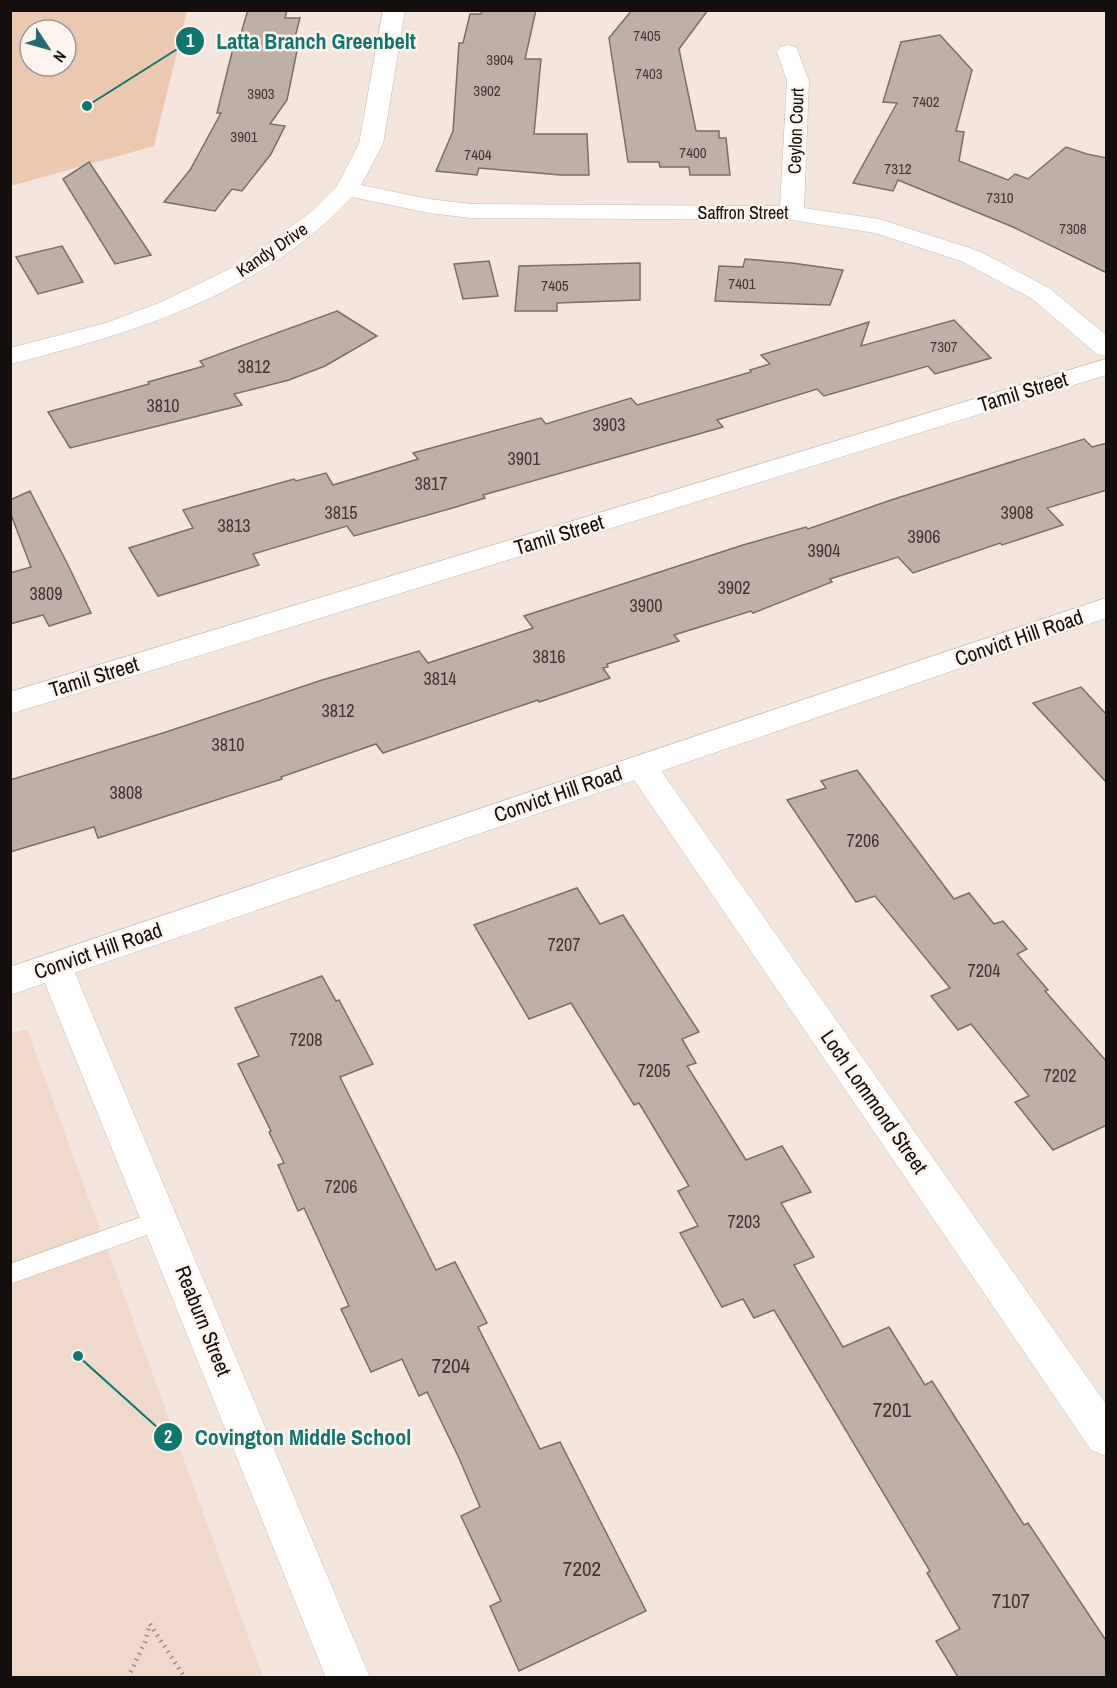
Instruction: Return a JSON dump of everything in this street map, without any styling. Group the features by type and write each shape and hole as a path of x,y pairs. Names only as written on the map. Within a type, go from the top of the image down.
{"street":[{"name":"Kandy Drive","path":"10,356 116,328 216,286 251,268 320,217 347,189 371,144 394,10"},
{"name":"Ceylon Court","path":"788,52 798,81 792,213"},
{"name":"Saffron Street","path":"347,189 429,206 471,211 792,213 879,226 970,256 1040,293 1107,348"},
{"name":"Tamil Street","path":"10,703 1107,367"},
{"name":"Convict Hill Road","path":"10,981 1107,608"},
{"name":"Loch Lommond Street","path":"641,766 1107,1437"},
{"name":"Reaburn Street","path":"55,966 162,1220 348,1677"}],"lane":[{"path":"10,1274 162,1220"}],"path":[{"path":"128,1677 145,1642 150,1624 185,1677"}],"shaded area":[{"path":"11,11 187,11 154,146 11,186"},
{"path":"27,1029 263,1677 11,1677 10,1034"}],"building":[{"path":"248,10 287,10 285,18 300,18 294,41 299,41 287,100 270,124 285,126 271,154 242,191 232,189 215,211 164,202 190,170 221,113 217,113 235,40 239,40"},
{"path":"482,10 536,10 525,59 541,59 534,134 587,134 589,175 479,168 477,175 436,171 453,131 459,43 463,43 470,14 481,14"},
{"path":"632,10 708,10 679,49 696,131 719,131 719,138 726,138 730,175 690,175 689,167 660,167 659,162 628,162 609,38"},
{"path":"940,35 972,70 956,131 964,132 959,161 1008,180 1015,174 1028,179 1066,147 1107,158 1107,273 1013,227 898,180 893,191 853,183 897,103 883,102 901,42"},
{"path":"89,162 151,255 115,264 63,179"},
{"path":"62,246 83,282 38,294 16,257"},
{"path":"745,259 843,270 830,305 715,301 719,266 743,267"},
{"path":"489,261 498,296 463,299 454,264"},
{"path":"640,263 640,300 557,303 557,311 515,311 519,266"},
{"path":"337,311 377,336 325,366 289,380 234,394 242,405 70,448 48,412 204,366 200,361"},
{"path":"954,320 991,358 935,374 928,366 824,396 817,389 717,420 723,427 483,495 485,498 456,507 354,536 347,526 253,554 259,565 158,596 129,548 193,528 183,510 294,479 296,481 326,473 333,485 418,459 413,453 541,418 546,424 631,398 637,405 751,372 750,370 770,364 761,355 869,322 861,346"},
{"path":"1084,439 1092,447 1107,443 1107,490 1047,508 1063,525 1002,545 1000,543 913,573 898,557 830,579 832,582 753,613 751,611 674,635 679,641 607,664 608,667 603,668 610,678 539,702 538,700 383,753 376,744 281,777 282,779 98,838 94,827 10,852 10,780 419,651 428,663 533,628 524,616 743,545 806,527 808,529 891,500"},
{"path":"30,491 91,613 49,626 43,615 10,624 10,573 31,567 10,512 10,500"},
{"path":"1081,687 1107,715 1107,783 1033,703"},
{"path":"857,770 954,899 969,893 994,924 1003,921 1027,949 1017,954 1048,990 1045,991 1107,1062 1107,1125 1053,1150 1015,1102 1029,1096 971,1024 958,1030 931,996 950,988 875,896 856,902 787,800 826,788 821,781"},
{"path":"577,888 600,924 623,915 699,1032 682,1039 696,1063 687,1066 746,1160 782,1146 811,1192 781,1203 814,1257 794,1265 843,1347 889,1327 925,1385 932,1381 1024,1525 1028,1523 1107,1642 1107,1677 958,1677 936,1641 960,1629 927,1573 930,1571 774,1310 754,1318 743,1299 722,1307 680,1233 698,1226 678,1191 689,1186 639,1103 634,1105 571,1003 529,1019 474,925"},
{"path":"322,976 336,1001 339,1000 373,1064 340,1077 436,1270 455,1262 487,1323 478,1327 540,1449 560,1442 646,1611 519,1671 490,1606 501,1601 461,1516 480,1507 458,1456 427,1392 419,1396 402,1359 371,1372 341,1309 349,1306 304,1208 298,1211 278,1165 284,1163 269,1132 271,1131 238,1064 259,1056 235,1008"}],"place":[{"name":"Latta Branch Greenbelt","path":"87,106"},
{"name":"Covington Middle School","path":"78,1356"}]}
